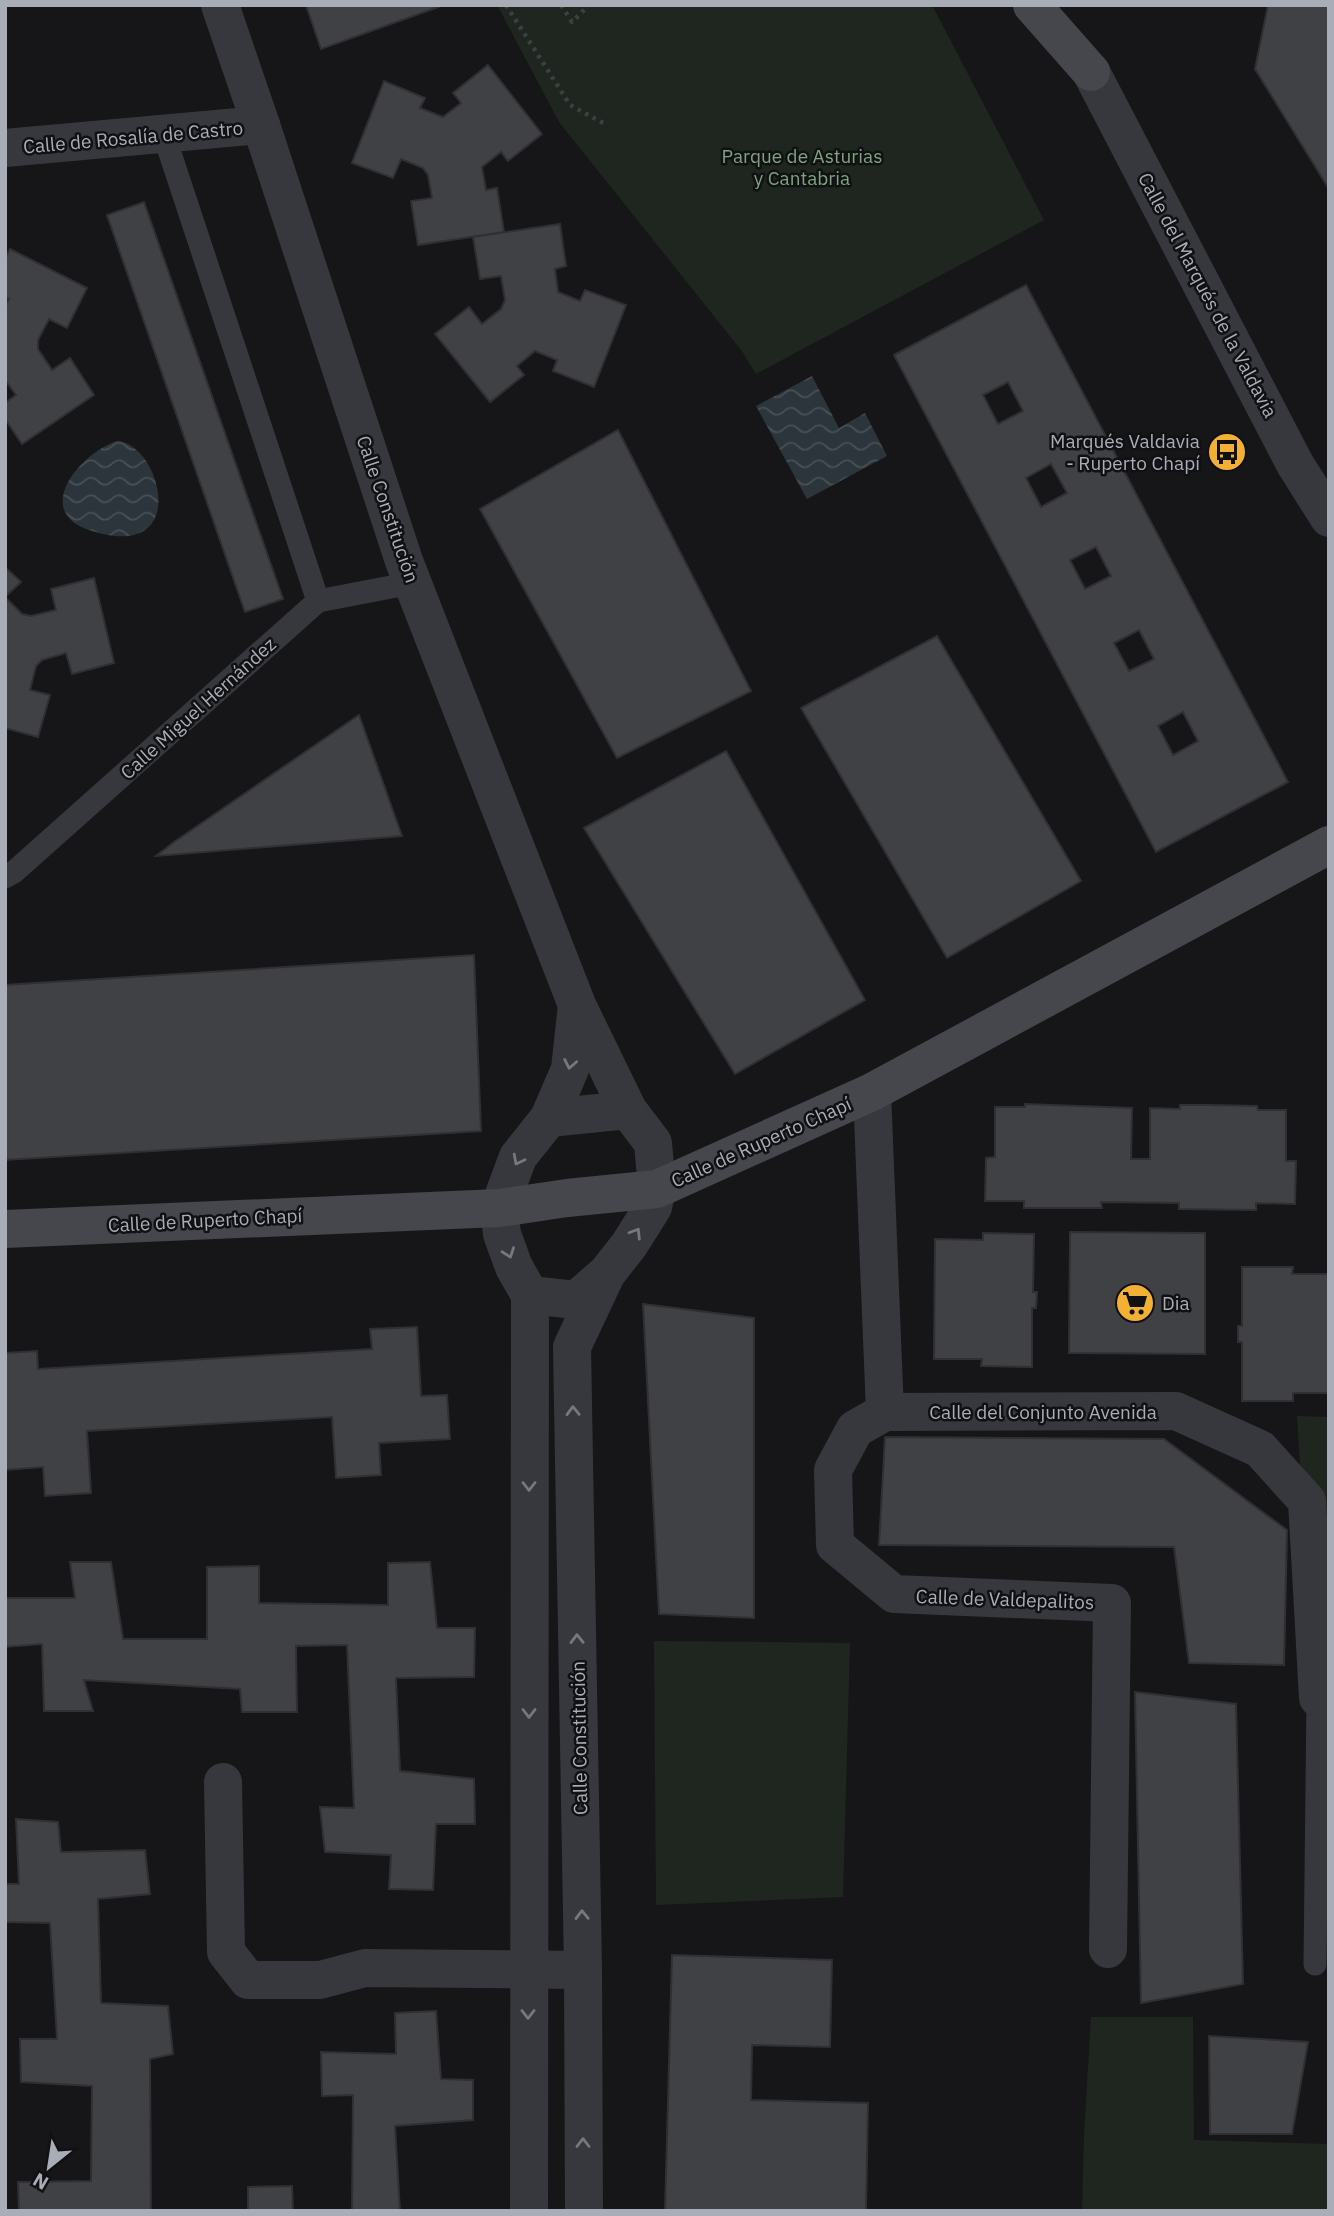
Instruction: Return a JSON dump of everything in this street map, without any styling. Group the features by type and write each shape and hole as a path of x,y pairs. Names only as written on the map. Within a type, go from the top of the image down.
{"street":[{"name":"Calle Constitución","path":"220,5 412,583 577,1005 628,1110 653,1143 657,1189 653,1207 607,1273 576,1300 530,1295"},
{"name":"Calle del Marqués de la Valdavia","path":"1032,5 1091,72"},
{"name":"Calle del Marqués de la Valdavia","path":"1057,5 1295,464 1329,518"},
{"name":"Calle de Rosalía de Castro","path":"5,148 261,125"},
{"name":"Calle de Ruperto Chapí","path":"5,1229 499,1208 657,1189 872,1092 1329,845"},
{"name":"Calle Constitución","path":"499,1208 518,1157 549,1118 570,1069 577,1005"},
{"path":"872,1092 885,1412"},
{"path":"549,1118 628,1110"},
{"path":"499,1208 502,1234 514,1267 530,1295 530,2211"},
{"name":"Calle Constitución","path":"583,2211 583,1970 572,1347 607,1273"},
{"name":"Calle del Conjunto Avenida","path":"885,1412 1176,1411 1261,1449 1307,1501 1318,1698"},
{"name":"Calle de Valdepalitos","path":"885,1412 855,1429 833,1470 835,1545 894,1594 1112,1602 1108,1949"},
{"path":"223,1782 226,1952 248,1980 320,1980 365,1968 583,1970"}],"lane":[{"path":"164,135 318,601 412,583"},
{"name":"Calle Miguel Hernández","path":"5,877 318,601"},
{"path":"1315,1964 1318,1698"}],"path":[{"path":"506,5 570,105 605,124"},
{"path":"561,5 572,22 589,5"}],"green space":[{"name":"Parque de Asturias y Cantabria","path":"497,5 932,5 1044,220 756,374 741,350 559,122"},
{"path":"1297,1416 1329,1417 1329,1516 1301,1480"},
{"path":"654,1641 850,1643 843,1897 656,1905"},
{"path":"1091,2017 1193,2017 1194,2140 1329,2144 1329,2211 1082,2211"}],"water":[{"path":"812,376 839,428 865,413 887,456 807,499 756,406"},
{"path":"117,441 133,447 146,461 155,479 159,499 155,518 143,531 122,536 89,530 72,521 64,510 63,497 77,469 103,447"}],"building":[{"path":"306,5 444,5 321,49"},
{"path":"1268,5 1329,5 1329,189 1255,69"},
{"path":"488,65 542,134 508,161 501,152 482,167 486,190 497,188 504,232 418,245 411,201 432,198 428,175 423,168 401,159 393,178 352,163 384,81 425,98 420,108 443,117 461,103 453,93"},
{"path":"144,202 283,599 245,612 107,215"},
{"path":"560,224 566,266 555,269 558,292 580,301 585,290 626,305 594,387 553,371 557,360 535,351 517,366 524,375 490,402 435,334 469,307 482,324 501,309 505,300 501,276 480,279 473,237"},
{"path":"10,249 87,288 67,328 49,319 38,340 38,349 52,370 70,358 94,395 22,444 5,419 5,403 16,395 5,380 5,306 9,299 5,297 5,258"},
{"path":"1026,285 1288,782 1156,852 894,355","holes":["1008,382 1023,411 998,424 983,395","1051,464 1067,493 1041,507 1026,478","1096,547 1111,576 1085,589 1070,560","1139,630 1154,659 1129,671 1114,643","1183,712 1198,741 1173,755 1158,726"]},
{"path":"618,430 751,691 617,758 480,509"},
{"path":"5,567 21,582 5,597"},
{"path":"94,578 114,663 72,674 66,653 42,660 36,666 30,690 50,695 38,737 5,728 5,597 22,614 31,616 56,610 51,589"},
{"path":"937,636 1081,881 947,958 801,708"},
{"path":"359,715 402,836 156,856 174,842"},
{"path":"726,751 865,1000 735,1074 584,828"},
{"path":"474,955 481,1131 5,1160 5,985"},
{"path":"1025,1104 1132,1108 1131,1159 1150,1159 1150,1108 1180,1109 1180,1105 1210,1105 1286,1110 1286,1161 1296,1161 1295,1204 1256,1203 1256,1210 1179,1209 1179,1203 1101,1202 1102,1208 1024,1208 1024,1201 985,1201 986,1158 995,1157 995,1107 1025,1107"},
{"path":"1070,1232 1205,1233 1205,1354 1069,1353"},
{"path":"983,1233 1034,1234 1033,1292 1037,1292 1036,1308 1032,1308 1032,1367 981,1366 982,1359 934,1359 935,1239 983,1240"},
{"path":"1242,1267 1293,1267 1292,1274 1329,1274 1329,1393 1293,1393 1293,1401 1242,1401 1242,1342 1238,1342 1238,1326 1242,1326"},
{"path":"643,1304 754,1318 754,1618 659,1614"},
{"path":"417,1327 421,1396 447,1395 450,1439 379,1443 381,1475 336,1478 332,1417 87,1431 91,1493 45,1496 43,1467 5,1470 5,1353 37,1351 38,1369 372,1349 370,1329"},
{"path":"885,1437 1164,1439 1287,1530 1284,1665 1189,1663 1174,1547 879,1545"},
{"path":"70,1562 111,1562 123,1639 207,1639 207,1567 259,1566 259,1603 388,1605 388,1563 430,1562 437,1628 475,1628 474,1677 396,1678 400,1771 474,1779 475,1824 436,1824 433,1890 389,1889 391,1855 325,1852 320,1807 354,1808 347,1645 296,1646 297,1712 242,1712 240,1689 84,1680 93,1711 44,1711 42,1644 5,1647 5,1598 75,1598"},
{"path":"1135,1692 1236,1704 1243,1984 1141,2003"},
{"path":"16,1819 58,1822 61,1852 145,1850 150,1894 98,1899 101,2003 168,2006 173,2054 150,2059 151,2211 19,2211 18,2182 91,2181 92,2086 21,2082 20,2039 57,2039 50,1923 5,1922 5,1884 19,1884"},
{"path":"672,1955 832,1960 830,2047 752,2045 751,2100 868,2103 866,2211 665,2211"},
{"path":"436,2011 441,2079 473,2080 473,2120 395,2126 400,2211 352,2211 353,2095 322,2096 321,2052 396,2054 395,2013"},
{"path":"1209,2036 1308,2042 1292,2134 1210,2134"},
{"path":"292,2186 293,2211 248,2211 248,2187"}],"place":[{"name":"Marqués Valdavia - Ruperto Chapí","path":"1227,452"},
{"name":"Dia","path":"1135,1303"}]}
